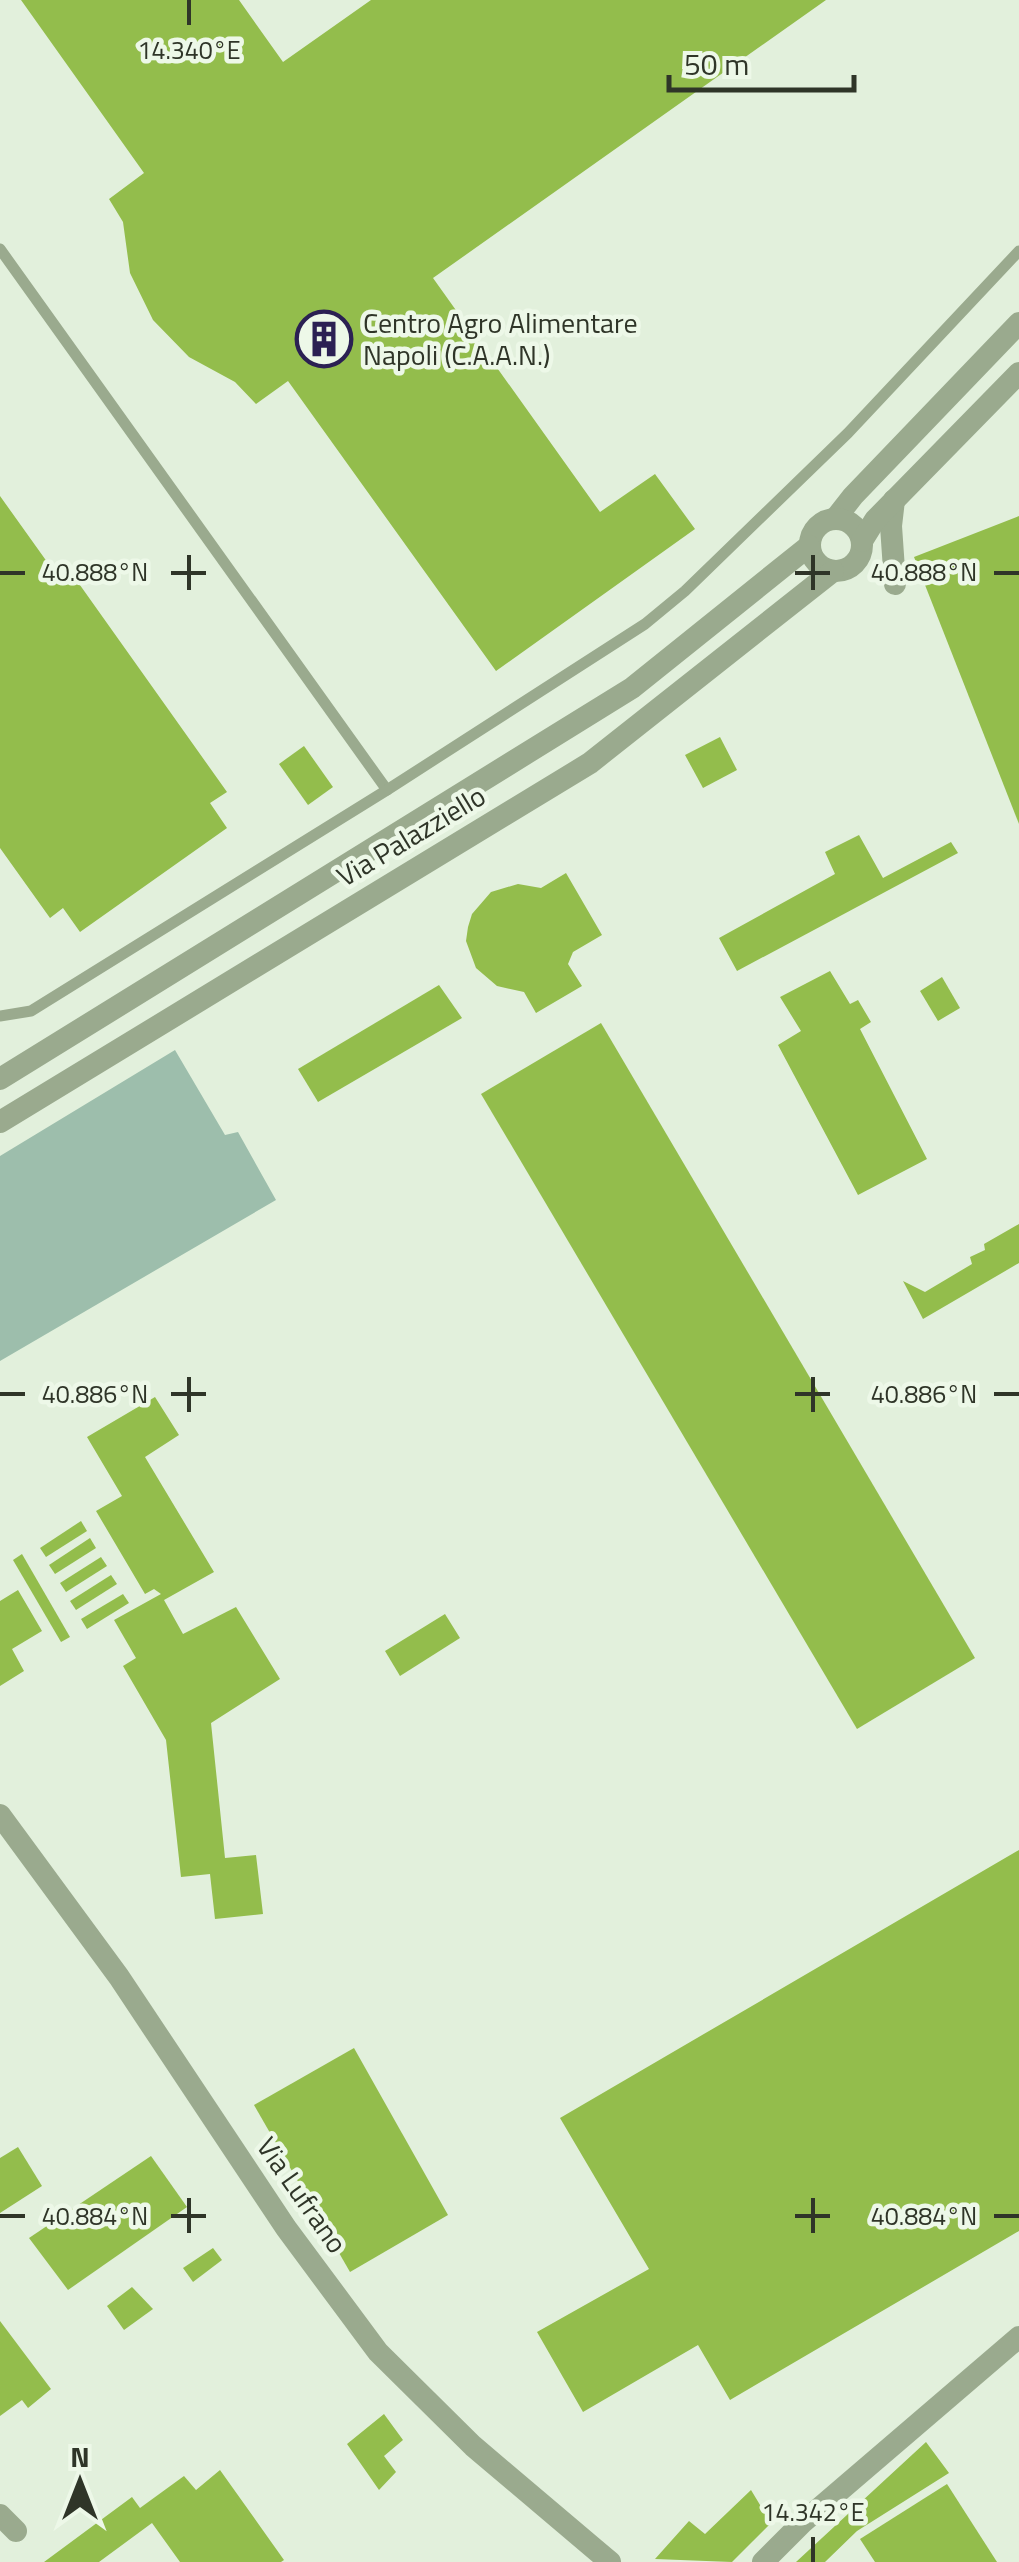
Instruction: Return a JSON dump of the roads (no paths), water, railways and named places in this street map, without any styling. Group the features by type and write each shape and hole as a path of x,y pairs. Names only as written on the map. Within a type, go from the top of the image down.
{"street":[{"path":"835,519 852,525 850,559 817,563 810,546 820,524 835,519 1019,323"},
{"name":"Via Palazziello","path":"0,1122 590,763 850,559 875,520 1019,373"},
{"path":"894,500 890,526 895,584"},
{"name":"Via Palazziello","path":"0,1079 632,688 810,546"},
{"name":"Via Lufrano","path":"0,1814 119,1977 286,2228 378,2352 473,2446 610,2562"},
{"path":"763,2562 802,2523 1019,2337"}],"lane":[{"path":"0,249 387,790"},
{"path":"0,1016 30,1010 387,790 645,624 686,592 848,433 1019,252"}],"place":[{"name":"Centro Agro Alimentare Napoli (C.A.A.N.)","path":"324,339"}]}
